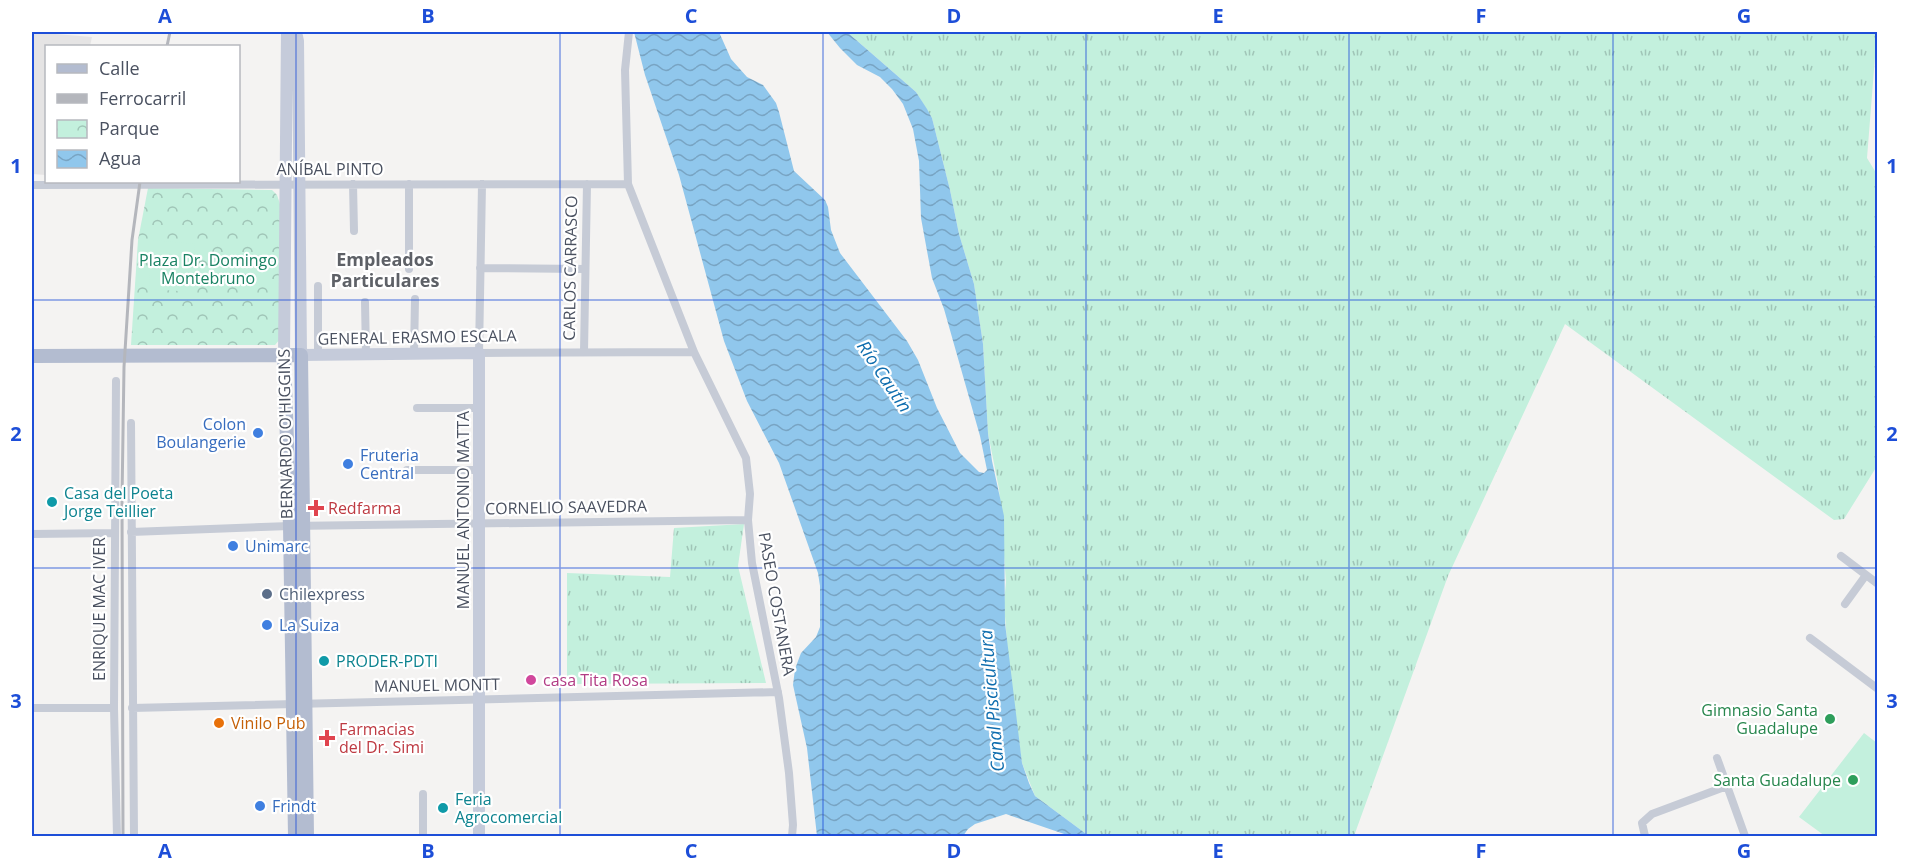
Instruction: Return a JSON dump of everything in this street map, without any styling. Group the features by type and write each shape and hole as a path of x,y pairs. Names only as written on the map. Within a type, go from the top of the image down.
{"main road":[{"name":"BERNARDO O'HIGGINS","path":"284,355 297,526"},
{"name":"GENERAL ERASMO ESCALA","path":"32,356 301,355"},
{"name":"BERNARDO O'HIGGINS","path":"301,355 297,526 300,704 307,837"},
{"name":"BERNARDO O'HIGGINS","path":"295,837 300,704"}],"street":[{"name":"BERNARDO O'HIGGINS","path":"284,355 287,32"},
{"name":"BERNARDO O'HIGGINS","path":"296,32 298,41 301,355"},
{"name":"PASEO COSTANERA","path":"629,32 625,70 628,184 694,352 746,458 750,494 748,520 752,563 778,692 789,773 794,825 792,837"},
{"path":"353,184 354,231"},
{"path":"408,269 409,184"},
{"name":"MANUEL ANTONIO MATTA","path":"479,837 479,353 482,184"},
{"name":"CARLOS CARRASCO","path":"584,352 587,184"},
{"name":"ANÍBAL PINTO","path":"32,185 628,184"},
{"path":"480,268 585,268"},
{"path":"318,286 318,355"},
{"path":"414,354 415,299"},
{"path":"365,302 366,354"},
{"name":"GENERAL ERASMO ESCALA","path":"301,355 694,352"},
{"name":"ENRIQUE MAC IVER","path":"116,381 114,708 117,837"},
{"path":"417,408 479,408"},
{"name":"ENRIQUE MAC IVER","path":"131,423 134,837"},
{"path":"407,470 479,470"},
{"name":"CORNELIO SAAVEDRA","path":"131,532 297,526 748,520"},
{"path":"32,534 114,533"},
{"path":"1841,556 1878,584"},
{"path":"1845,604 1866,575"},
{"path":"1810,638 1878,689"},
{"name":"MANUEL MONTT","path":"132,708 778,692"},
{"path":"32,708 114,708"},
{"path":"1717,758 1744,837"},
{"path":"1642,832 1652,814 1727,786"},
{"path":"423,794 423,837"}],"shaded area":[{"path":"32,32 92,37 90,45 45,45 45,175 32,174"}],"green space":[{"path":"847,32 1877,32 1867,158 1878,176 1877,466 1844,519 1834,520 1565,324 1448,576 1354,836 1089,836 1035,796 1022,763 1009,670 1004,603 1006,582 999,489 988,433 983,344 974,284 959,234 932,118 916,92"},
{"name":"Plaza Dr. Domingo Montebruno","path":"148,188 272,190 277,195 280,204 281,338 275,345 131,345 138,240"},
{"path":"151,240 195,244 193,292 149,289"},
{"path":"744,524 738,566 766,683 567,684 567,573 670,577 674,528"},
{"name":"Santa Guadalupe","path":"1864,733 1877,743 1877,836 1825,836 1799,817"}],"water":[{"path":"634,32 719,32 731,59 747,77 763,85 776,103 794,171 825,200 831,230 840,253 907,341 918,360 937,408 960,453 979,472 984,473 987,470 980,436 944,309 932,278 921,218 919,161 913,129 903,104 892,89 880,77 857,65 827,32 847,32 916,92 927,109 932,118 959,234 974,284 983,344 988,433 1004,516 1005,623 1022,763 1035,796 1089,836 1070,836 1006,814 975,824 963,836 817,836 807,748 793,685 795,669 801,653 816,637 820,627 818,573 779,463 747,401 724,341 679,175 645,75"}],"railway":[{"path":"167,45 170,32"},
{"path":"123,836 124,367 132,240 140,183"}],"place":[{"name":"Colon Boulangerie","path":"258,433"},
{"name":"Fruteria Central","path":"348,464"},
{"name":"Casa del Poeta Jorge Teillier","path":"52,502"},
{"name":"Redfarma","path":"316,508"},
{"name":"Unimarc","path":"233,546"},
{"name":"Chilexpress","path":"267,594"},
{"name":"La Suiza","path":"267,625"},
{"name":"PRODER-PDTI","path":"324,661"},
{"name":"casa Tita Rosa","path":"531,680"},
{"name":"Gimnasio Santa Guadalupe","path":"1830,719"},
{"name":"Vinilo Pub","path":"219,723"},
{"name":"Farmacias del Dr. Simi","path":"327,738"},
{"name":"Santa Guadalupe","path":"1853,780"},
{"name":"Frindt","path":"260,806"},
{"name":"Feria Agrocomercial","path":"443,808"}],"district":[{"name":"Empleados Particulares","path":"385,269"}],"water label":[{"name":"Río Cautín","path":"885,376"},
{"name":"Canal Piscicultura","path":"991,701"}]}
